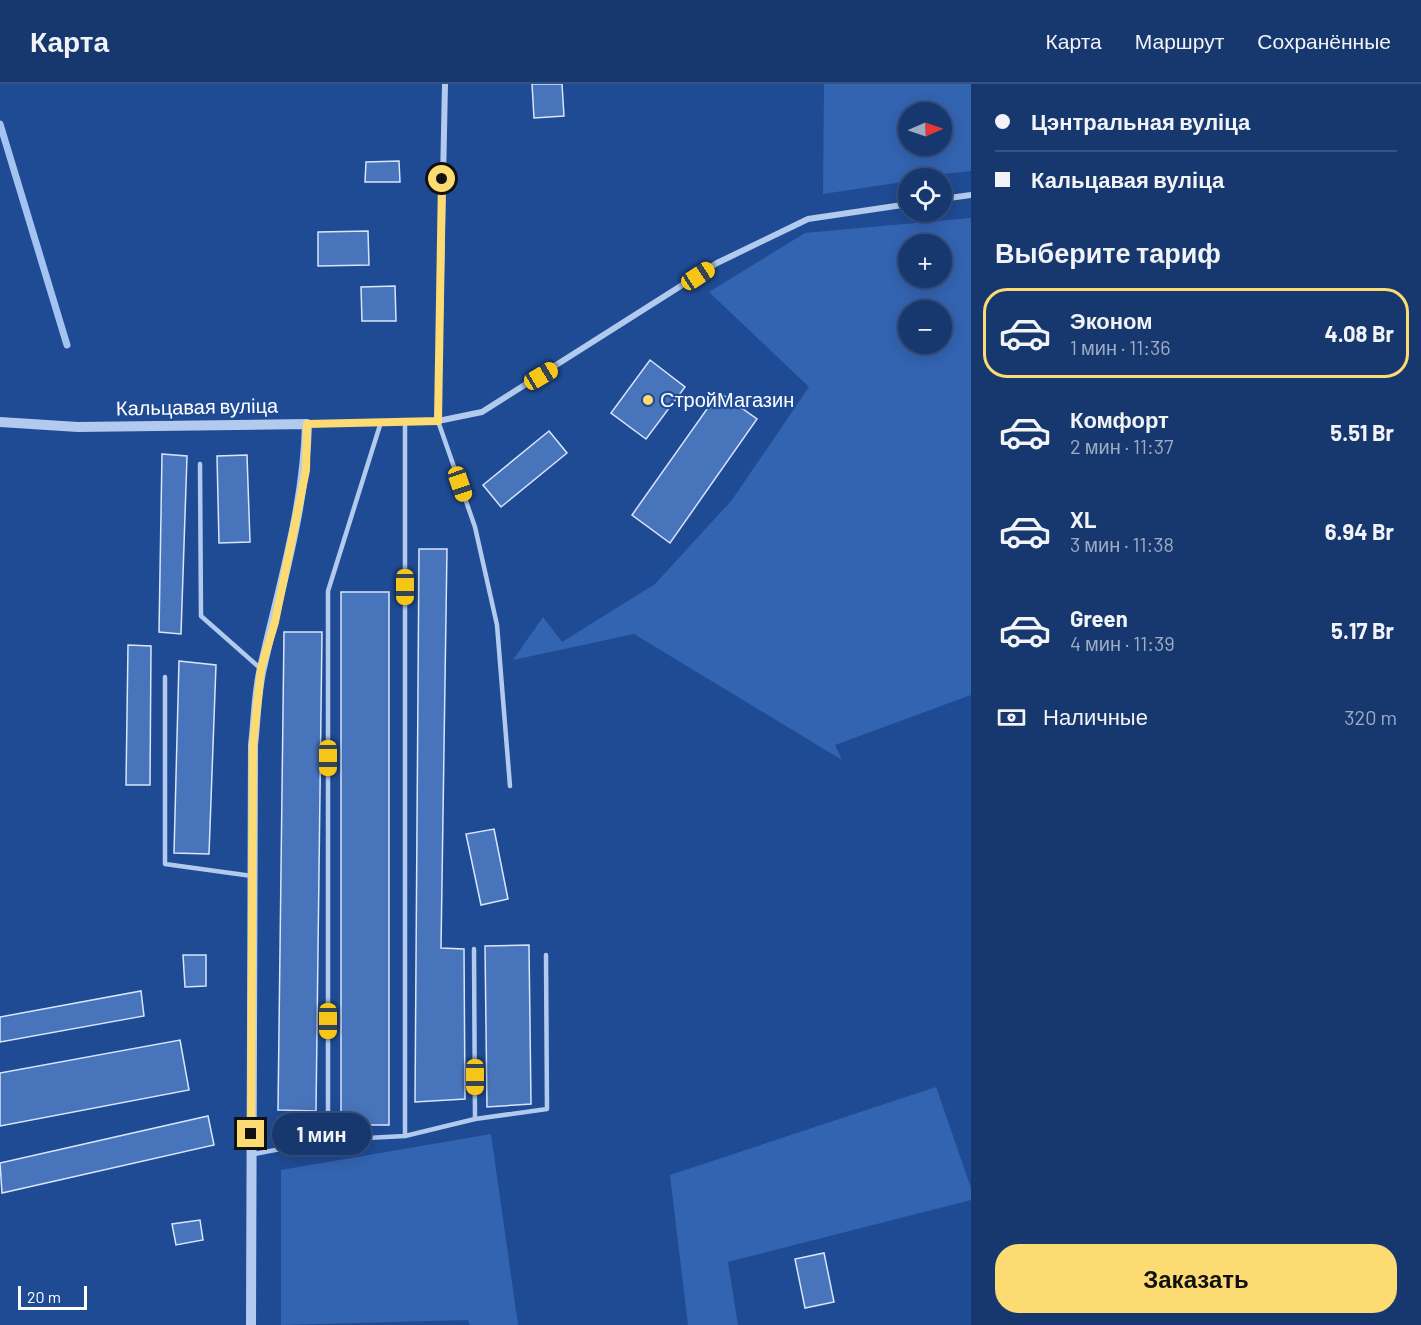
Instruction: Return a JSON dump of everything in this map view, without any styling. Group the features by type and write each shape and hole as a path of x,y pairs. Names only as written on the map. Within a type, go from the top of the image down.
{"street":[{"path":"438,421 445,84"},
{"path":"952,198 971,195"},
{"path":"251,1325 253,745 261,669 275,622 306,470 307,424 438,421 482,412 717,263 808,219 898,206"},
{"name":"Кальцавая вуліца","path":"0,422 78,427 307,424"}],"lane":[{"path":"405,420 405,1136"},
{"path":"328,1140 328,591 382,421"},
{"path":"438,421 475,526 497,625 510,786"},
{"path":"200,464 201,616 261,669"},
{"path":"165,677 165,864 252,876"},
{"path":"474,950 476,1119"},
{"path":"251,1155 328,1140 405,1136 476,1119 547,1109 546,955"}],"shaded area":[{"path":"824,84 971,84 971,171 952,173 952,168 898,168 898,183 823,194"},
{"path":"971,218 971,695 835,745 842,760 634,634 513,660 543,617 562,642 655,584 732,500 809,387 709,292 805,233 927,222 952,222 952,220"},
{"path":"936,1087 971,1188 971,1200 728,1262 738,1325 688,1325 670,1175"},
{"path":"491,1134 518,1325 470,1325 468,1320 281,1325 281,1170"}],"building":[{"path":"532,84 562,84 564,116 534,118"},
{"path":"399,161 400,182 365,182 366,162"},
{"path":"368,231 369,265 318,266 318,232"},
{"path":"395,286 396,321 362,321 361,287"},
{"name":"СтройМагазин","path":"650,360 685,387 646,439 611,413"},
{"path":"719,392 757,419 670,543 632,515"},
{"path":"549,431 567,453 501,507 483,485"},
{"path":"162,454 187,456 181,634 159,632"},
{"path":"247,455 250,542 219,543 217,456"},
{"path":"419,549 447,549 441,948 464,949 465,1099 415,1102"},
{"path":"341,592 389,592 389,1125 341,1125"},
{"path":"284,632 322,632 316,1111 278,1110"},
{"path":"128,645 151,646 150,785 126,785"},
{"path":"179,661 216,665 209,854 174,853"},
{"path":"494,829 508,899 481,905 466,834"},
{"path":"529,945 531,1104 487,1107 485,946"},
{"path":"183,955 206,955 206,986 185,987"},
{"path":"141,991 144,1016 0,1042 0,1017"},
{"path":"180,1040 189,1090 0,1126 0,1073"},
{"path":"208,1116 214,1145 2,1193 0,1163"},
{"path":"200,1220 203,1240 176,1245 172,1224"},
{"path":"824,1253 834,1302 805,1308 795,1259"}],"waterway":[{"path":"0,124 67,345"}],"place":[{"name":"СтройМагазин","path":"648,400"}],"route":[{"path":"251,1134 253,745 261,669 275,622 306,470 307,424 438,421 442,179"}]}
